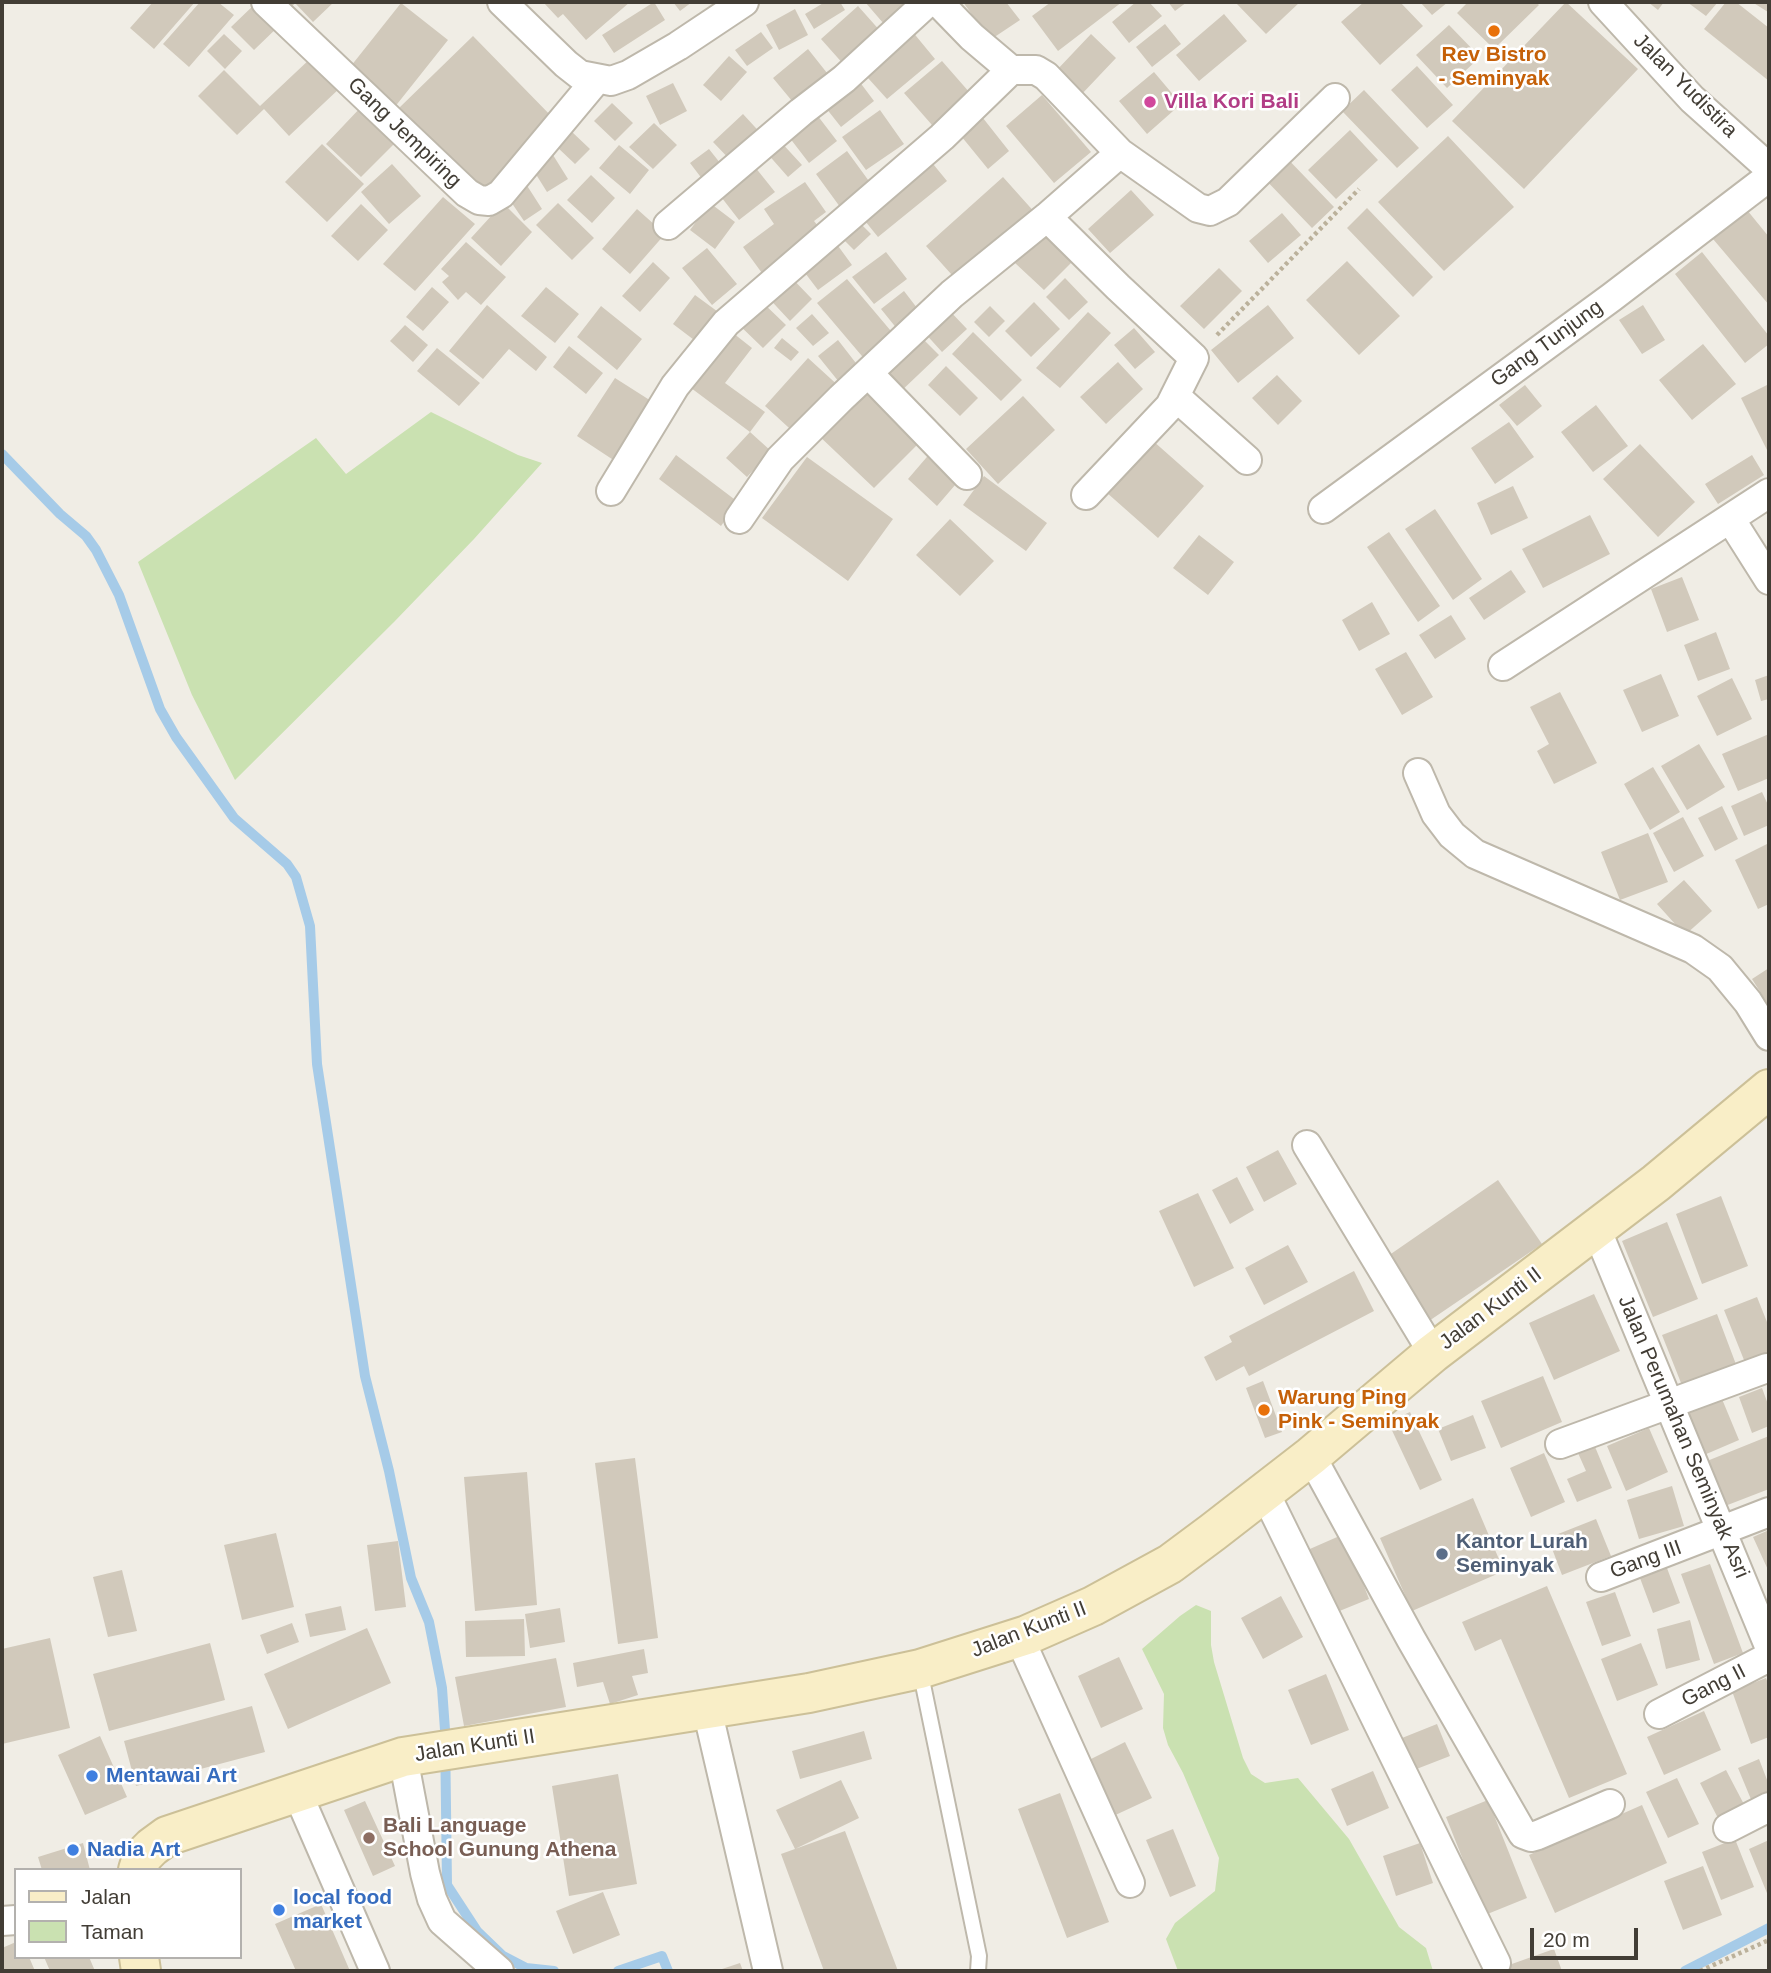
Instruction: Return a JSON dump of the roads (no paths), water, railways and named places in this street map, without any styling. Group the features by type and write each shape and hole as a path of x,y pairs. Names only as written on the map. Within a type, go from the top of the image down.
{"street":[{"name":"Gang Jempiring","path":"266,2 457,184 479,200 489,201 501,194 597,79"},
{"path":"502,2 580,75 611,81 628,75 678,46 744,2"},
{"path":"668,225 844,79 928,2"},
{"path":"938,2 972,37 1011,70 1036,70 1046,76 1120,153 1198,208 1210,211 1228,202 1335,98"},
{"name":"Jalan Yudistira","path":"1603,2 1692,99 1769,169"},
{"path":"611,491 675,386 726,323 942,137 1011,70"},
{"path":"738,519 780,459 841,398 952,294 1120,153"},
{"name":"Gang Tunjung","path":"1323,509 1601,305 1769,177"},
{"path":"1047,217 1194,358 1170,406 1086,495"},
{"path":"868,373 967,475"},
{"path":"1175,396 1247,460"},
{"path":"1503,666 1769,494"},
{"path":"1731,520 1769,580"},
{"path":"1418,773 1436,814 1452,835 1475,854 1693,949 1720,968 1748,1002 1769,1036"},
{"name":"Jalan Kunti II","path":"140,1864 152,1847 167,1836 403,1757 809,1693 920,1669 1019,1637 1093,1606 1170,1564 1311,1456 1433,1353 1656,1184 1769,1089"},
{"path":"1307,1145 1433,1353"},
{"name":"Jalan Perumahan Seminyak Asri","path":"1596,1228 1769,1646"},
{"path":"1560,1444 1767,1368"},
{"path":"1311,1456 1411,1639 1523,1834 1531,1837 1538,1835 1610,1804"},
{"path":"1264,1491 1496,1963"},
{"name":"Gang III","path":"1601,1577 1769,1512"},
{"path":"1019,1637 1130,1884"},
{"name":"Gang II","path":"1659,1714 1769,1657"},
{"path":"707,1709 768,1971"},
{"path":"403,1757 432,1899 442,1921 499,1971"},
{"path":"297,1792 375,1971"},
{"path":"1728,1828 1769,1807"}],"lane":[{"path":"920,1669 979,1956 978,1971"}],"waterway":[{"path":"2,454 60,514 86,536 96,550 119,595 160,709 176,737 234,818 287,864 296,877 310,926 317,1064 365,1376 389,1471 411,1578 429,1622 442,1688 447,1885 477,1931 503,1956 526,1968 554,1971"},
{"path":"1685,1971 1769,1928"},
{"path":"618,1971 662,1956 668,1971"}],"place":[{"name":"Rev Bistro - Seminyak","path":"1494,31"},
{"name":"Villa Kori Bali","path":"1150,102"},
{"name":"Warung Ping Pink - Seminyak","path":"1264,1410"},
{"name":"Kantor Lurah Seminyak","path":"1442,1554"},
{"name":"Mentawai Art","path":"92,1776"},
{"name":"Bali Language School Gunung Athena","path":"369,1838"},
{"name":"Nadia Art","path":"73,1850"},
{"name":"local food market","path":"279,1910"}]}
